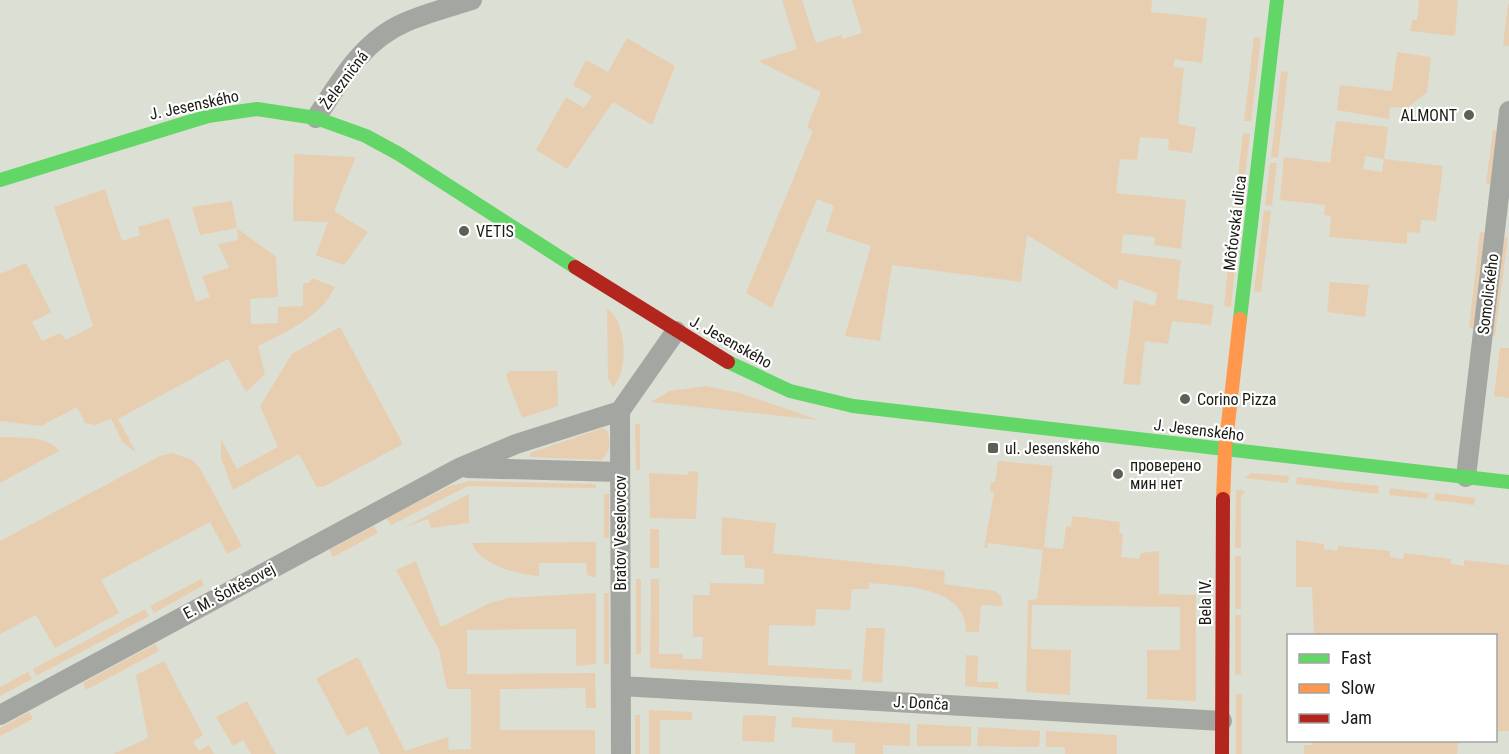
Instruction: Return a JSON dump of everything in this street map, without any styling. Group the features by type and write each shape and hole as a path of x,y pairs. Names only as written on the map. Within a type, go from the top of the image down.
{"street":[{"name":"Železničná","path":"316,118 352,64 375,41 406,22 472,0"},
{"name":"Môťovská ulica","path":"1225,450 1277,0"},
{"name":"J. Jesenského","path":"0,180 173,124 208,116 257,109 316,118 366,136 399,154 676,331 754,376 823,400 917,415 1509,482"},
{"name":"Somolického","path":"1466,477 1509,111"},
{"path":"620,411 676,331"},
{"name":"E. M. Šoltésovej","path":"0,715 459,468 516,444 620,411"},
{"name":"Bratov Veselovcov","path":"620,411 621,754"},
{"name":"Bela IV.","path":"1222,754 1221,544 1225,450"},
{"name":"E. M. Šoltésovej","path":"459,468 620,472"},
{"name":"J. Donča","path":"621,686 1222,721"}],"shaded area":[{"path":"782,0 802,0 816,43 841,35 843,39 862,33 852,0 1152,0 1151,12 1207,18 1202,63 1174,59 1174,67 1184,68 1178,124 1196,127 1192,153 1168,150 1169,139 1140,137 1137,160 1120,159 1116,193 1186,200 1181,249 1154,245 1155,237 1123,234 1121,253 1181,260 1177,299 1214,305 1211,325 1172,321 1168,344 1145,341 1140,385 1123,384 1134,300 1155,306 1157,293 1119,279 1117,290 1027,235 1021,282 892,265 880,341 845,336 871,246 826,231 834,206 817,199 772,308 746,293 813,131 807,127 821,92 758,61 797,49"},
{"path":"1419,0 1458,0 1455,36 1410,31 1412,20 1417,20"},
{"path":"1509,4 1509,46 1503,45"},
{"path":"1254,37 1261,38 1251,121 1244,121"},
{"path":"627,38 675,66 652,125 613,102 567,169 536,150 566,97 584,108 592,96 573,85 586,60 608,72"},
{"path":"1397,52 1431,57 1427,92 1407,108 1390,107 1389,119 1337,110 1340,85 1392,91"},
{"path":"1281,71 1288,72 1278,158 1271,157"},
{"path":"1336,121 1388,127 1384,159 1443,166 1436,221 1421,220 1420,233 1407,232 1407,244 1329,237 1331,216 1324,215 1325,205 1280,200 1284,157 1330,163","holes":["1365,156 1384,159 1382,172 1363,169"]},
{"path":"1493,130 1497,130 1491,184 1486,183"},
{"path":"1243,133 1250,134 1241,211 1234,210"},
{"path":"294,154 356,157 334,211 368,232 344,265 316,255 328,222 293,221"},
{"path":"1270,163 1277,163 1272,206 1265,205"},
{"path":"105,189 122,241 140,235 138,227 169,218 196,302 210,297 202,276 229,268 218,244 238,240 237,228 276,257 278,297 250,299 251,324 278,323 278,307 303,306 303,283 309,283 312,278 335,287 321,307 302,323 258,346 265,374 246,392 228,359 118,419 136,452 123,443 111,419 95,425 85,423 77,407 41,426 0,421 0,274 26,263 51,312 32,322 42,341 60,333 66,340 93,326 54,207"},
{"path":"232,201 237,228 200,235 192,207"},
{"path":"1264,210 1271,211 1261,292 1254,291"},
{"path":"1232,228 1239,229 1231,307 1224,306"},
{"path":"1480,232 1485,233 1473,329 1469,328"},
{"path":"1503,237 1508,237 1495,336 1491,336"},
{"path":"1330,282 1369,285 1365,317 1327,312"},
{"path":"607,309 619,324 624,346 622,370 613,387 608,379"},
{"path":"340,327 403,444 323,487 316,486 299,454 233,490 221,458 221,439 237,469 278,447 260,406 292,354"},
{"path":"1500,348 1509,348 1509,398 1494,396"},
{"path":"509,371 557,371 558,406 522,418 506,376"},
{"path":"706,386 740,393 818,420 651,402 670,391"},
{"path":"635,424 640,424 640,470 636,470"},
{"path":"603,428 608,432 609,444 607,454 601,460 530,457 530,453"},
{"path":"0,437 41,440 48,442 59,451 0,483"},
{"path":"173,453 192,460 200,468 242,546 227,554 210,522 101,580 119,613 55,648 36,615 0,634 0,541 160,456"},
{"path":"998,461 1053,466 1044,547 1063,549 1066,526 1071,527 1072,516 1120,522 1119,533 1123,534 1121,557 1139,559 1141,553 1159,551 1159,594 1196,595 1196,701 1147,699 1147,650 1180,650 1180,607 1032,605 1031,649 1071,650 1070,695 1026,692 1028,600 1037,599 1043,550 988,543 987,548 984,548 994,493 990,491 991,482 995,482"},
{"path":"689,471 698,472 696,519 650,518 649,473 688,475"},
{"path":"1252,473 1289,476 1288,483 1244,478"},
{"path":"1297,477 1379,486 1378,494 1296,484"},
{"path":"470,481 596,484 596,488 468,486 391,525 386,518 450,486"},
{"path":"1390,488 1428,493 1427,499 1389,495"},
{"path":"1236,490 1243,490 1245,493 1241,496 1241,548 1235,548"},
{"path":"1435,493 1475,498 1474,505 1434,500"},
{"path":"469,494 469,523 431,528 428,519 403,528"},
{"path":"604,494 609,494 609,538 604,538"},
{"path":"722,517 776,523 773,553 945,571 944,584 995,591 1001,596 1003,606 981,605 979,632 966,632 963,617 956,605 944,597 930,591 898,585 869,583 869,589 852,589 850,610 816,609 815,626 769,625 768,665 852,670 851,680 650,668 651,579 659,579 659,654 683,654 683,659 702,659 703,637 693,637 693,595 710,595 710,583 764,584 764,569 745,568 744,555 721,555"},
{"path":"374,526 378,533 333,557 329,550"},
{"path":"650,529 659,529 659,568 650,568"},
{"path":"1296,540 1324,544 1324,549 1337,551 1338,546 1390,551 1390,557 1403,559 1404,553 1451,559 1451,564 1464,566 1464,560 1509,565 1509,731 1497,731 1497,634 1314,634 1312,587 1296,587"},
{"path":"596,542 596,578 587,575 586,563 539,563 539,576 511,571 483,558 472,543"},
{"path":"1235,556 1241,556 1241,609 1235,609"},
{"path":"416,561 441,627 490,603 508,598 596,593 596,664 576,666 576,629 467,630 467,674 595,673 596,708 586,708 585,688 500,689 500,730 595,730 595,754 380,754 367,726 347,736 316,678 358,657 405,751 448,737 449,750 471,749 471,689 447,689 439,650 396,570"},
{"path":"201,579 204,585 154,613 150,606"},
{"path":"636,579 641,579 641,654 636,654"},
{"path":"604,593 609,593 609,664 604,664"},
{"path":"145,609 149,616 36,676 33,669"},
{"path":"1235,615 1241,615 1241,674 1235,675"},
{"path":"866,628 885,628 882,683 862,681"},
{"path":"155,644 159,651 86,690 83,683"},
{"path":"966,655 978,656 977,682 998,682 998,689 965,686"},
{"path":"164,661 203,735 193,742 199,751 209,745 214,754 113,754 148,738 136,675"},
{"path":"28,672 32,679 0,696 0,687"},
{"path":"1236,694 1242,694 1242,754 1236,754"},
{"path":"247,701 276,754 251,754 243,740 233,746 216,717"},
{"path":"649,710 692,712 692,720 660,720 660,754 649,754"},
{"path":"29,712 33,719 0,736 0,728"},
{"path":"635,715 640,715 640,754 635,754"},
{"path":"743,715 776,716 774,742 742,741"},
{"path":"792,717 910,724 910,746 883,745 883,754 855,754 855,743 832,742 833,730 791,727"},
{"path":"917,724 971,727 971,746 917,746"},
{"path":"978,727 1040,731 1039,747 977,746"},
{"path":"1046,731 1117,735 1117,754 1065,754 1065,747 1046,747"},
{"path":"1313,742 1458,742 1457,754 1304,754 1304,745 1313,745"}],"traffic: fast":[{"path":"1240,319 1277,0"},
{"path":"0,180 208,116 257,109 316,118 366,136 399,154 575,267"},
{"path":"728,362 790,391 853,406 1509,482"}],"traffic: slow":[{"path":"1223,499 1225,450 1240,319"}],"traffic: jam":[{"path":"575,267 728,362"},
{"path":"1222,754 1223,499"}],"place":[{"name":"ALMONT","path":"1469,115"},
{"name":"VETIS","path":"464,231"},
{"name":"Corino Pizza","path":"1185,399"},
{"name":"ul. Jesenského","path":"993,448"},
{"name":"проверено мин нет","path":"1118,474"}]}
